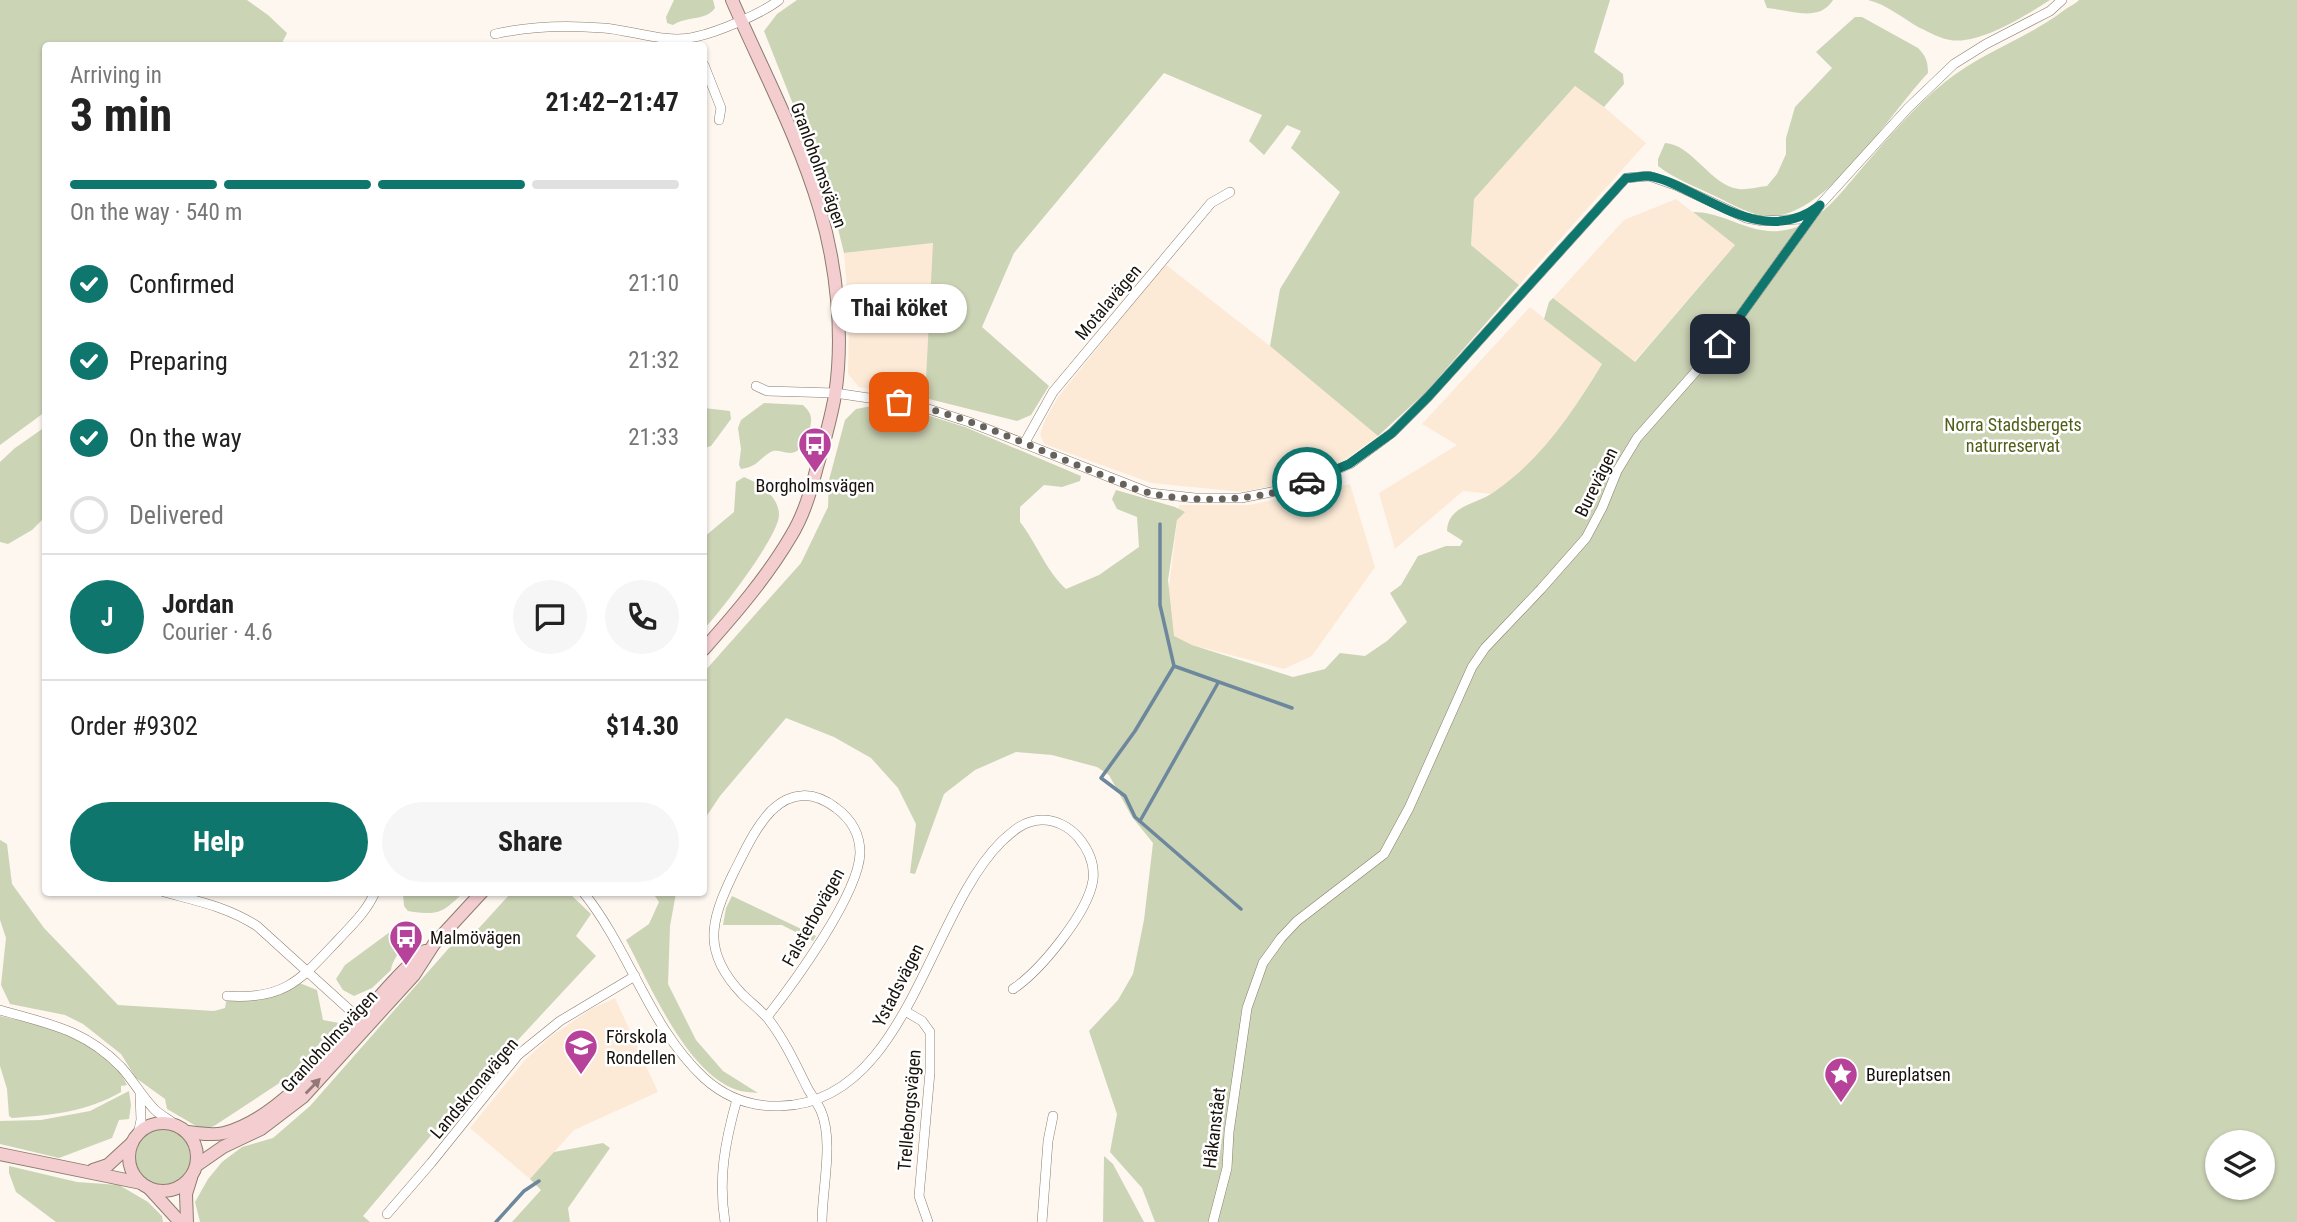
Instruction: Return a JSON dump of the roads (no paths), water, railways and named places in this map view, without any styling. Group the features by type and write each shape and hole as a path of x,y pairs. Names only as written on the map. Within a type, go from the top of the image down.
{"street":[{"name":"Granloholmsvägen","path":"707,645 759,584 798,523 815,479 835,393 838,322 835,272 821,210 795,143 732,0"},
{"path":"495,34 516,29 603,28 695,41 767,10 779,0"},
{"name":"Burevägen","path":"1242,1038 1253,986 1263,963 1297,921 1384,854 1409,808 1472,667 1485,648 1586,538 1617,471 1637,438 1720,344 1820,205 1908,108 1948,69 1986,44 2050,11 2062,0"},
{"path":"707,73 720,107 719,120"},
{"path":"756,386 766,391 835,393 916,405 1150,493 1195,498 1241,498 1296,487 1349,464 1392,433 1429,396 1626,178 1649,176 1746,218 1763,222 1801,219 1820,205"},
{"name":"Motalavägen","path":"1024,444 1053,392 1210,203 1230,192"},
{"name":"Falsterbovägen","path":"767,1017 792,986 820,941 844,900 858,865 860,851 853,825 830,803 815,797 794,795 779,803 764,818 737,866 713,923 715,947 723,972 767,1017 782,1038 821,1111 826,1141 822,1222"},
{"name":"Ystadsvägen","path":"586,896 610,930 681,1055 705,1079 737,1100 757,1107 789,1106 814,1100 839,1087 862,1070 881,1049 905,1011 950,920 992,852 1018,826 1041,820 1057,822 1072,831 1090,853 1093,880 1088,899 1061,940 1029,978 1013,989"},
{"path":"179,896 222,907 257,926 363,1023"},
{"path":"227,996 246,998 265,995 297,982 364,912 373,896"},
{"name":"Granloholmsvägen","path":"182,1128 215,1135 256,1119 296,1087 414,975 434,944 478,896"},
{"name":"Landskronavägen","path":"387,1214 518,1055 560,1021 635,976"},
{"path":"0,1010 66,1028 81,1036 123,1069 156,1110 182,1128 196,1148 194,1171 186,1194 187,1222"},
{"name":"Trelleborgsvägen","path":"905,1011 922,1021 930,1032 930,1072 919,1196 928,1222"},
{"name":"Granloholmsvägen","path":"194,1171 223,1147 261,1129 303,1097 363,1023"},
{"name":"Håkanstået","path":"1213,1222 1227,1168 1229,1132 1242,1038"},
{"path":"139,1092 141,1119 130,1164 135,1175 180,1222"},
{"path":"725,1222 721,1180 726,1134 737,1100"},
{"path":"1042,1222 1053,1116"},
{"path":"89,1171 108,1165 149,1126 157,1123 182,1128"},
{"path":"0,1154 70,1170 89,1171 145,1185 158,1191 174,1189 194,1171"}],"waterway":[{"path":"1160,524 1160,605 1174,666 1292,708"},
{"path":"1174,666 1135,731 1101,778 1125,796 1135,817 1241,909"},
{"path":"1140,821 1218,683"},
{"path":"496,1222 524,1191 539,1181"}],"place":[{"name":"Thai köket","path":"899,402"},
{"name":"Borgholmsvägen","path":"815,474"},
{"name":"Malmövägen","path":"406,967"},
{"name":"Förskola Rondellen","path":"581,1076"},
{"name":"Bureplatsen","path":"1841,1104"}],"park label":[{"name":"Norra Stadsbergets naturreservat","path":"2013,434"}]}
